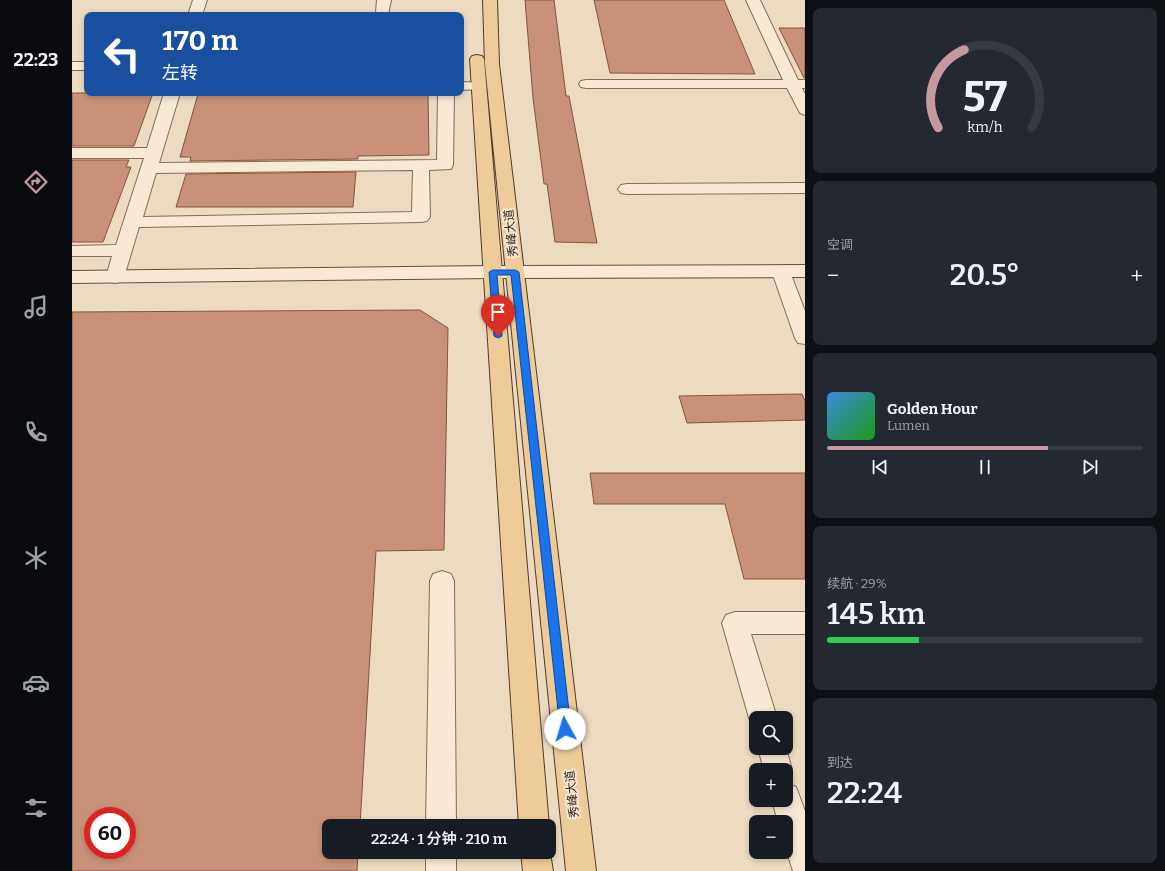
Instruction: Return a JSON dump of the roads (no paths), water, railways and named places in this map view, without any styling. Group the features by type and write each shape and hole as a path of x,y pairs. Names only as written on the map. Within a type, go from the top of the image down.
{"main road":[{"name":"秀峰大道","path":"475,0 470,86 493,272 533,819"},
{"name":"秀峰大道","path":"490,0 492,64 581,871"},
{"path":"537,859 538,871"}],"street":[{"path":"196,12 200,0"},
{"path":"753,0 799,84 805,110"},
{"path":"72,66 84,66"},
{"path":"586,84 799,84"},
{"path":"115,277 171,96"},
{"path":"72,153 151,161 445,165 446,96"},
{"path":"133,222 421,217 421,165"},
{"path":"627,189 805,188"},
{"path":"72,251 124,250"},
{"path":"72,277 493,272 805,272"},
{"path":"781,272 805,338"},
{"path":"442,581 442,819"},
{"path":"761,711 735,624 805,623"},
{"path":"789,807 805,862"},
{"path":"441,859 441,871"}]}
